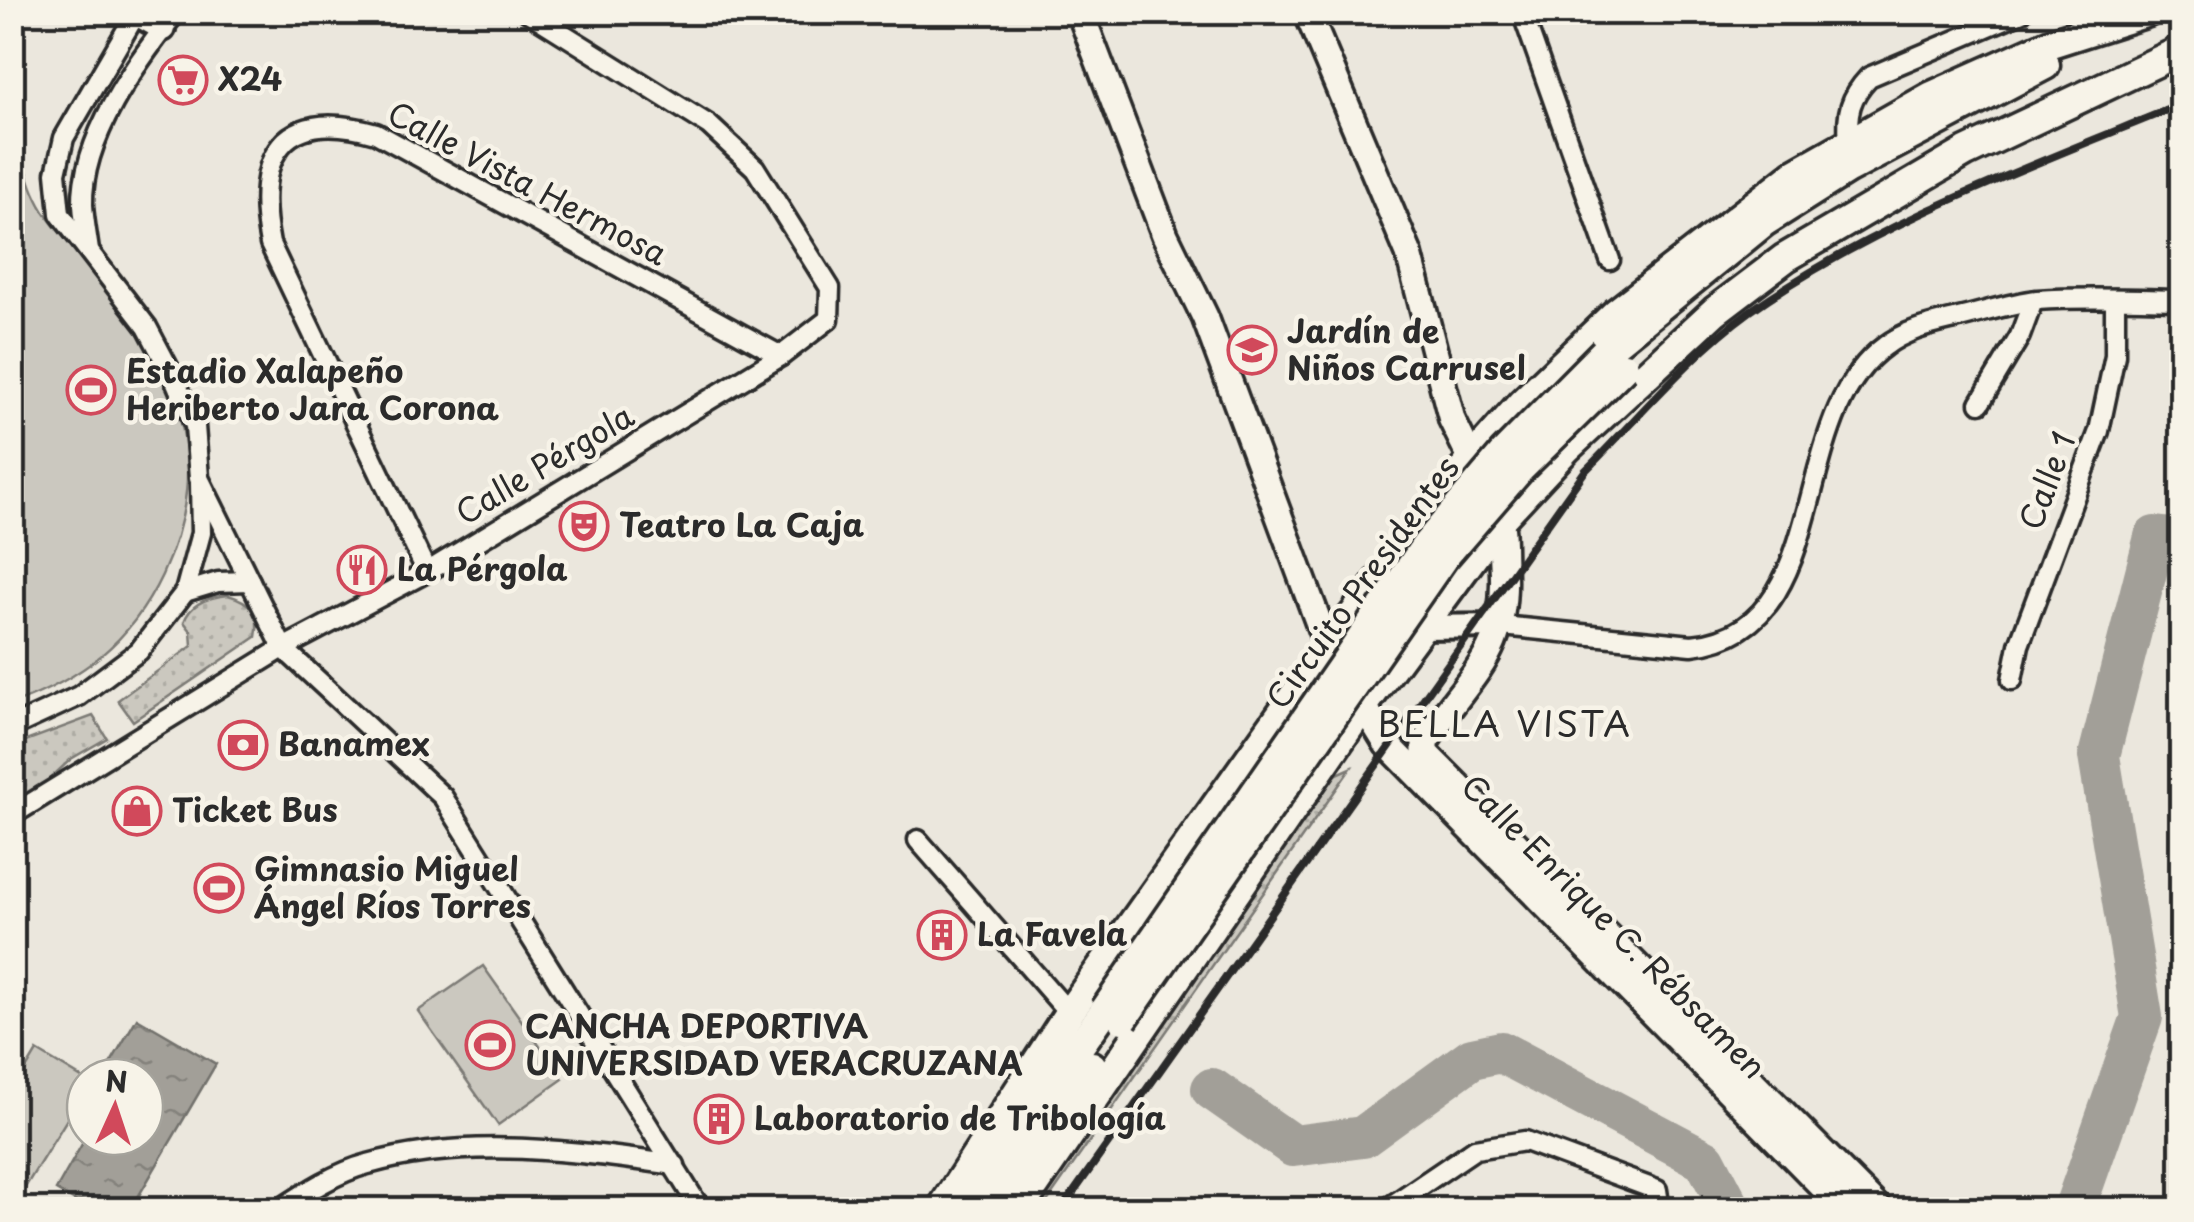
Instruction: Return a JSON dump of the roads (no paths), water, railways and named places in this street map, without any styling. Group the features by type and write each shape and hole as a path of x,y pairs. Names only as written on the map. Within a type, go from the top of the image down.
{"main road":[{"name":"Calle Enrique C. Rébsamen","path":"1080,12 1164,235 1205,317 1328,648 1398,756 1838,1199 1880,1210"},
{"path":"1307,12 1410,254 1452,420 1500,519"},
{"path":"940,1210 1069,1013 1328,648 1472,459 1522,403 1671,267 1796,173 1848,140 2051,43 2151,12"},
{"name":"Circuito Presidentes","path":"964,1210 1426,545 1504,452 1614,360 1764,222 1848,169 2151,12"},
{"path":"1018,1210 1364,704 1500,519 1566,448 1715,311 1784,258 1966,152 2182,50"},
{"name":"Circuito Presidentes","path":"994,1210 1443,558 1614,360 1859,190 2073,86 2182,50"},
{"path":"1522,403 1513,426 1518,448 1538,457 1566,448"},
{"name":"Calle Enrique C. Rébsamen","path":"1500,519 1506,600 1502,626 1490,654 1425,742 1431,764 1838,1199"},
{"path":"1328,648 1369,662 1399,657"},
{"path":"1185,850 1185,871 1197,887 1216,894 1236,888"},
{"path":"1132,923 1152,918 1172,926 1184,942 1184,962"}],"street":[{"name":"Calle Pérgola","path":"12,815 283,648 427,572 781,356 829,319 830,288 755,168 709,125 528,12"},
{"path":"1522,12 1610,260"},
{"path":"1848,140 1846,115 1855,92 1869,76 2022,12"},
{"path":"12,727 79,696 139,651 185,592 200,533 195,426 147,327 60,214 56,172 64,138 137,13 169,21 126,87 87,169 83,204 90,252"},
{"name":"Calle Vista Hermosa","path":"427,572 270,244 266,184 276,153 296,132 317,122 376,133 781,356"},
{"name":"Calle 1","path":"2012,680 2018,645 2099,431 2115,354 2115,299"},
{"path":"1421,626 1502,626 1692,645 1716,642 1744,631 1763,613 1792,561 1838,401 1859,368 1913,329 2033,300 2182,300"},
{"path":"1980,404 2020,336 2033,300"},
{"path":"200,478 283,648 443,797 701,1210"},
{"path":"185,592 218,582 250,581"},
{"path":"918,840 1069,1013"},
{"path":"1385,1210 1475,1149 1526,1141 1657,1190 1660,1210"},
{"path":"279,1210 367,1164 461,1149 568,1151 675,1165"}],"water":[{"path":"137,1018 216,1064 165,1151 165,1057 114,1057"},
{"path":"75,1157 161,1157 131,1209 89,1209 56,1190"}],"waterway":[{"path":"2074,1210 2142,1017 2099,756 2155,537 2182,540"},
{"path":"1212,1089 1293,1146 1363,1137 1472,1058 1501,1052 1705,1160 1731,1210"}],"railway":[{"path":"1061,1210 1585,471 1685,367 1749,312 1850,250 1959,196 2182,104"}],"place":[{"name":"X24","path":"183,80"},
{"name":"Jardín de Niños Carrusel","path":"1252,350"},
{"name":"Estadio Xalapeño Heriberto Jara Corona","path":"91,390"},
{"name":"Teatro La Caja","path":"584,526"},
{"name":"La Pérgola","path":"362,570"},
{"name":"Banamex","path":"243,745"},
{"name":"Ticket Bus","path":"137,811"},
{"name":"Gimnasio Miguel Ángel Ríos Torres","path":"219,888"},
{"name":"La Favela","path":"942,935"},
{"name":"CANCHA DEPORTIVA UNIVERSIDAD VERACRUZANA","path":"490,1045"},
{"name":"Laboratorio de Tribología","path":"719,1119"}],"district":[{"name":"BELLA VISTA","path":"1505,725"}]}
